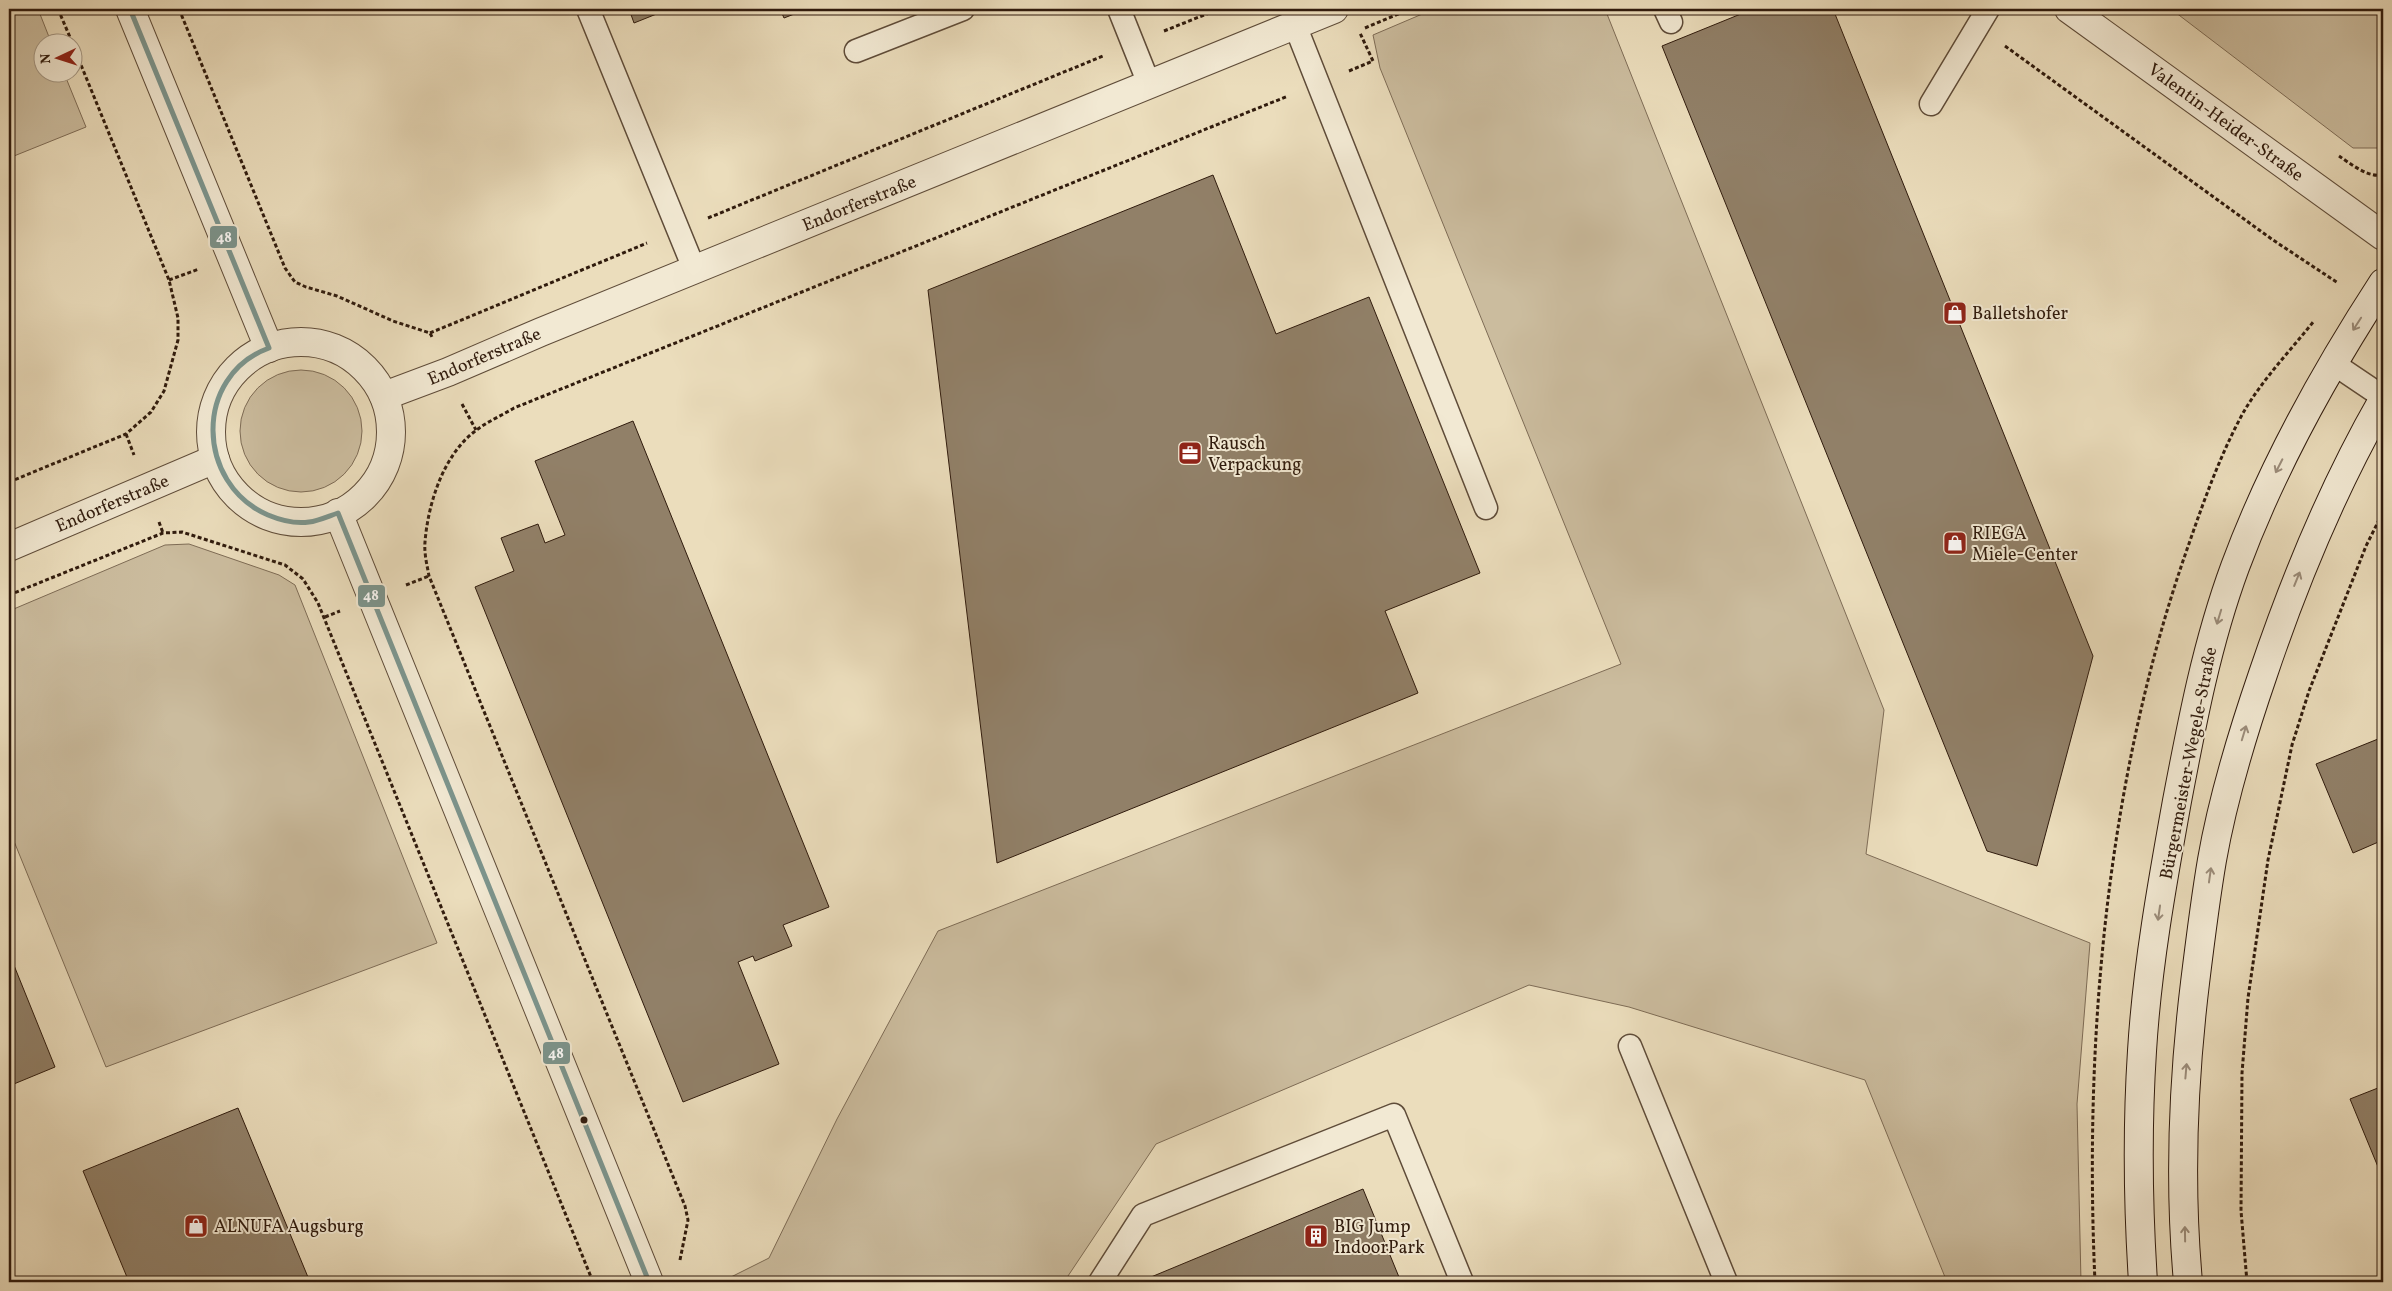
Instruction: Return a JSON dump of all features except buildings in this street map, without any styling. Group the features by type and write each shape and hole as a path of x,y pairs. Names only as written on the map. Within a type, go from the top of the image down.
{"street":[{"path":"130,9 269,348"},
{"name":"Endorferstraße","path":"384,396 448,372 541,332 695,271 1334,9"},
{"name":"Valentin-Heider-Straße","path":"2069,9 2383,236"},
{"name":"Bürgermeister-Wegele-Straße","path":"2144,1282 2138,1210 2142,1050 2167,860 2204,667 2235,567 2268,489 2300,424 2383,283"},
{"path":"286,342 315,342 344,352 368,370 384,396 391,425 388,455 376,483 355,505 328,519 298,523 270,517 244,502 225,480 213,453 211,423 219,394 235,370 258,352 286,342"},
{"path":"2188,1282 2185,1250 2185,1087 2212,859 2226,797 2255,696 2286,608 2308,552 2341,481 2383,399"},
{"name":"Endorferstraße","path":"9,546 215,458"},
{"path":"338,513 649,1282"}],"lane":[{"path":"588,9 695,271"},
{"path":"856,51 963,9"},
{"path":"1119,9 1150,84"},
{"path":"1932,104 1983,17"},
{"path":"1295,25 1486,508"},
{"path":"2334,364 2383,399"},
{"path":"1630,1046 1726,1282"},
{"path":"1100,1282 1143,1215 1394,1115 1462,1282"}],"path":[{"path":"58,9 67,32"},
{"path":"179,9 285,268 295,282 360,305 393,321 430,333 1219,9"},
{"path":"680,1268 688,1220 686,1206 429,576 425,543 434,494 444,471 457,450 476,430 514,408 1373,61 1359,30 1410,9"},
{"path":"1983,17 2273,240 2338,283"},
{"path":"9,482 126,434 151,412 164,391 178,340 178,318 169,280 82,67"},
{"path":"430,333 476,430"},
{"path":"2247,1282 2241,1211 2242,1072 2249,989 2268,860 2292,745 2309,691 2355,574 2383,512"},
{"path":"9,595 163,533 182,532 270,560 285,565 303,578 324,617 594,1282"},
{"path":"2092,1219 2096,1282"}],"shaded area":[{"path":"9,9 38,9 47,32 32,32 32,82 68,82 86,127 9,158"},
{"path":"1434,9 1605,9 1884,710 1866,854 2090,943 2077,1104 2081,1282 1947,1282 1865,1080 1629,1007 1529,985 1156,1144 1064,1282 721,1282 769,1258 837,1119 938,931 1621,664 1380,68 1373,35"},
{"path":"2171,9 2383,9 2383,148 2353,148"},
{"path":"301,370 313,371 324,375 335,380 344,388 352,397 357,408 361,419 361,443 357,454 352,465 344,474 335,482 324,487 313,491 301,492 289,491 278,487 267,482 258,474 250,465 245,454 241,443 240,431 241,419 245,408 250,397 258,388 267,380 278,375 289,371"},
{"path":"189,544 279,575 295,585 437,943 106,1067 9,829 9,611 165,545"}],"transit line":[{"name":"48","path":"130,9 269,348 244,362 227,382 216,405 213,430 217,456 227,480 244,500 268,515 288,521 304,522 316,521 338,513 649,1282"}],"place":[{"name":"Balletshofer","path":"1955,313"},
{"name":"Rausch Verpackung","path":"1190,453"},
{"name":"RIEGA Miele-Center","path":"1955,543"},
{"name":"ALNUFA Augsburg","path":"196,1226"},
{"name":"BIG Jump IndoorPark","path":"1316,1236"}]}
